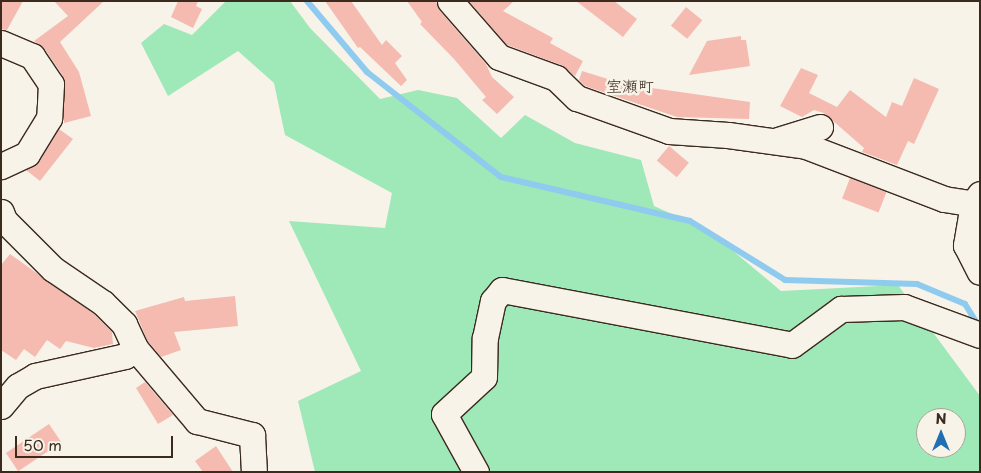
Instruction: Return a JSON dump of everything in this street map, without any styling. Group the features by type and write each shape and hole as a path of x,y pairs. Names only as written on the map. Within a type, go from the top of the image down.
{"street":[{"path":"450,1 499,57 556,78 577,98 669,131 728,135 771,143 806,146 944,199 977,201 966,245 980,272"},
{"path":"1,43 32,56 51,84 49,118 27,154 1,166"},
{"path":"771,143 820,127"},
{"path":"1,212 4,220 52,269 103,303 124,324 135,348 197,420 252,435 254,472"},
{"path":"476,472 444,414 484,377 485,338 493,301 502,290 792,345 841,309 904,307 980,335"},
{"path":"1,406 18,386 35,376 125,356 135,348"}],"green space":[{"path":"226,1 290,1 310,28 380,99 418,90 457,98 501,138 525,115 575,143 641,160 654,206 708,230 781,291 898,285 980,396 980,472 315,472 298,401 361,371 289,221 385,228 392,193 285,135 274,83 238,51 168,96 141,43 164,24 192,35"}],"building":[{"path":"1,1 23,1 7,30 1,29"},
{"path":"54,1 104,1 60,42 79,72 91,116 64,123 63,76 44,48 34,41 68,16"},
{"path":"178,1 198,1 196,6 202,9 193,28 171,17"},
{"path":"325,1 351,1 382,45 386,40 402,56 395,63 407,80 401,86 360,47 358,48"},
{"path":"407,1 436,1 439,10 486,64 492,77 514,97 497,114 482,100 486,97 454,59 420,24 422,22"},
{"path":"469,1 514,1 503,11 553,38 550,43 583,61 575,76 561,65 507,45"},
{"path":"576,1 614,1 637,19 623,37"},
{"path":"686,7 702,20 687,39 671,26"},
{"path":"741,36 741,40 746,40 750,66 689,75 707,41"},
{"path":"801,68 818,75 809,93 837,107 850,90 886,117 892,102 902,106 914,78 939,89 914,144 908,141 897,165 862,152 864,148 824,113 814,110 802,117 780,106"},
{"path":"582,71 624,84 750,102 749,119 677,117 585,86 579,80"},
{"path":"59,129 73,139 40,181 26,170 39,162"},
{"path":"669,146 689,163 677,177 657,161"},
{"path":"850,178 886,192 879,213 842,199"},
{"path":"10,254 94,314 112,332 113,344 94,348 66,341 60,349 47,340 35,357 24,349 16,360 1,350 1,265"},
{"path":"235,296 238,326 174,332 181,350 161,357 147,340 135,311 184,297 185,301"},
{"path":"145,382 173,415 158,424 136,388"},
{"path":"49,424 61,442 18,471 6,453"},
{"path":"216,446 233,472 203,472 195,461"}],"waterway":[{"path":"307,1 367,72 501,177 690,221 785,280 917,284 965,304 979,326"}],"district":[{"name":"室瀬町","path":"630,85"}]}
